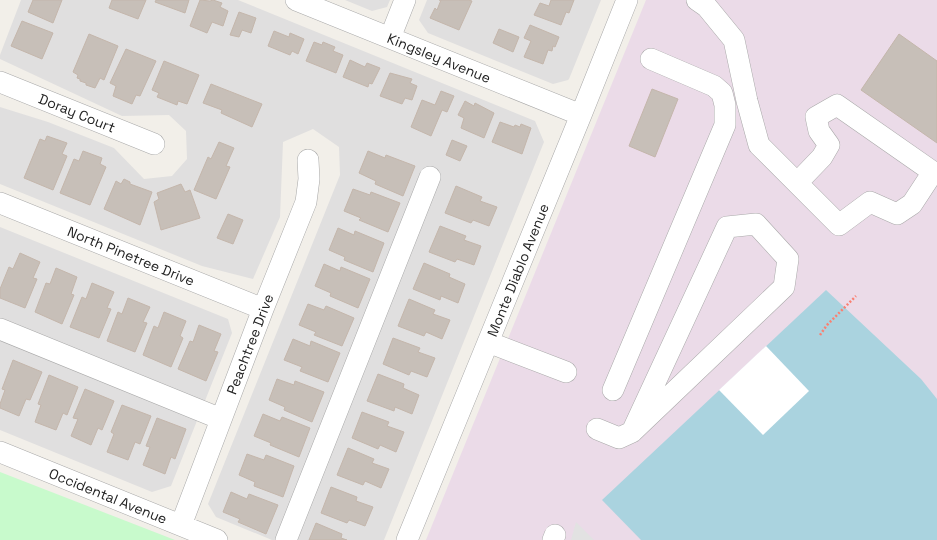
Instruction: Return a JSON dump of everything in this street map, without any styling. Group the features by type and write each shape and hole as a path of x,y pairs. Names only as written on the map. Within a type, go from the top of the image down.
{"street":[{"name":"Kingsley Avenue","path":"296,0 581,115"},
{"path":"390,38 405,0"},
{"name":"Monte Diablo Avenue","path":"406,540 627,0"},
{"path":"697,0 707,7 734,40 747,101 759,145 797,183 839,225 870,202 897,214 912,204 933,172 837,105 816,117 819,131 829,145 822,157 797,183"},
{"path":"613,390 725,125 725,105 722,93 714,86 651,59"},
{"name":"Doray Court","path":"0,82 154,144"},
{"name":"Peachtree Drive","path":"181,526 263,309 306,202 309,179 308,160"},
{"path":"286,540 430,177"},
{"name":"North Pinetree Drive","path":"0,203 263,309"},
{"path":"597,430 619,438 632,432 784,287 788,259 756,224 727,227 632,432"},
{"path":"0,329 221,419"},
{"path":"488,342 566,372"},
{"name":"Occidental Avenue","path":"0,452 217,540"}],"path":[{"path":"820,335 828,324 856,296"}],"shaded area":[{"path":"21,0 238,0 535,121 544,142 384,540 272,540 216,517 208,504 340,175 339,147 313,129 283,142 280,217 253,279 202,266 0,184 0,107 48,122 114,148 144,179 172,176 187,159 186,131 169,115 122,116 0,59 0,55"},
{"path":"345,0 390,0 387,7 372,11"},
{"path":"427,0 601,0 569,79 553,84 428,33 419,20"},
{"path":"646,0 937,0 937,540 426,540"},
{"path":"0,227 228,319 232,333 171,486 152,492 0,430"},
{"path":"576,522 594,540 571,540"}],"green space":[{"path":"0,472 175,540 0,540"}],"water":[{"path":"826,290 921,379 937,399 937,540 641,540 602,500"}],"pier":[{"path":"766,346 809,391 763,435 719,390"}],"building":[{"path":"33,0 62,0 53,23 28,12"},
{"path":"112,0 146,0 138,19 109,8"},
{"path":"156,0 189,0 185,13 155,2"},
{"path":"200,0 213,0 222,3 220,7 228,11 223,26 212,22 207,33 190,26"},
{"path":"441,0 472,1 459,30 430,18 435,8 437,10"},
{"path":"551,0 574,0 569,13 566,12 561,25 534,15 540,3 549,6"},
{"path":"239,12 256,18 251,33 242,30 239,37 230,35"},
{"path":"22,21 53,33 42,59 11,46"},
{"path":"530,25 559,37 555,47 553,46 552,51 548,50 543,64 524,57 531,41 524,38"},
{"path":"499,29 519,37 513,52 493,43"},
{"path":"274,31 289,37 290,33 304,39 298,54 292,51 290,55 268,46"},
{"path":"89,34 118,46 104,80 100,78 95,88 80,81 80,79 77,78 78,75 73,72"},
{"path":"899,34 937,61 937,143 861,90"},
{"path":"314,42 322,45 323,42 335,47 333,51 343,55 336,73 306,61"},
{"path":"126,49 156,61 140,96 136,95 132,104 113,96 116,86 110,83"},
{"path":"350,60 365,67 367,63 380,68 372,84 369,83 368,87 343,77"},
{"path":"164,61 199,75 187,104 178,101 177,105 157,97 159,93 152,90"},
{"path":"390,73 412,79 410,83 417,86 412,100 405,98 402,104 380,96"},
{"path":"211,84 262,104 252,127 221,113 222,110 203,103"},
{"path":"652,89 678,99 655,157 629,146"},
{"path":"441,91 454,96 447,112 442,110 431,136 411,127 422,100 435,105"},
{"path":"465,101 474,106 475,103 494,113 484,138 461,128 464,118 458,115"},
{"path":"500,122 514,127 515,125 520,127 521,124 531,128 522,154 492,142"},
{"path":"47,136 67,143 62,154 67,156 53,190 24,178 40,139 45,141"},
{"path":"452,140 467,146 460,161 446,155"},
{"path":"219,142 234,148 226,166 230,167 216,199 194,190 208,157 211,159"},
{"path":"83,151 102,158 100,164 106,167 90,205 60,193 74,159 79,161"},
{"path":"368,151 385,158 386,155 415,166 403,196 375,184 376,181 359,173"},
{"path":"124,179 130,182 130,184 152,192 140,225 104,209 116,181 121,184"},
{"path":"181,184 185,192 190,190 200,218 161,230 154,202 159,199 157,193"},
{"path":"456,186 482,197 480,201 497,207 489,226 473,220 471,223 445,213"},
{"path":"353,189 370,195 371,192 400,203 388,232 359,220 361,218 344,211"},
{"path":"228,214 243,220 233,244 217,238"},
{"path":"440,226 466,236 464,240 481,246 474,265 457,259 455,262 429,252"},
{"path":"338,228 354,235 355,231 384,243 373,272 344,260 345,257 329,250"},
{"path":"20,253 40,262 33,278 37,279 25,308 0,298 0,289 9,267 13,269"},
{"path":"424,263 450,274 449,277 465,284 458,303 441,296 440,300 413,289"},
{"path":"324,264 340,271 341,267 370,279 358,308 330,296 331,293 315,286"},
{"path":"56,268 77,277 71,294 74,295 62,324 35,312 46,283 50,284"},
{"path":"92,283 114,292 107,308 111,309 99,338 70,327 82,297 86,299"},
{"path":"128,298 150,307 143,322 147,323 135,352 107,341 118,312 122,314"},
{"path":"409,299 435,310 433,314 450,320 442,339 426,332 424,336 398,326"},
{"path":"308,304 324,310 326,306 354,318 342,346 314,335 316,332 299,325"},
{"path":"164,312 186,321 180,336 183,338 171,367 143,355 154,326 158,328"},
{"path":"199,325 221,334 214,351 218,352 206,381 178,369 190,341 193,342"},
{"path":"393,338 420,348 418,352 435,358 427,377 411,371 409,375 383,364"},
{"path":"293,339 310,346 311,341 340,353 328,382 300,371 302,367 284,360"},
{"path":"13,360 42,372 30,400 26,399 19,416 0,408 5,390 2,389"},
{"path":"378,374 404,384 403,388 419,395 412,414 395,407 394,411 367,401"},
{"path":"49,375 78,387 67,415 63,413 56,430 35,422 41,405 38,404"},
{"path":"277,379 294,385 295,381 324,392 312,422 284,410 285,407 269,400"},
{"path":"85,389 114,401 102,430 98,428 91,445 71,436 78,419 73,418"},
{"path":"122,405 151,416 140,444 135,442 128,460 107,452 114,434 111,432"},
{"path":"362,412 389,422 387,426 404,432 396,452 380,445 378,449 352,438"},
{"path":"263,414 280,421 282,417 310,428 299,457 270,445 271,443 254,436"},
{"path":"157,418 186,429 175,459 171,457 165,474 143,465 150,447 146,446"},
{"path":"348,448 374,459 372,463 389,469 381,488 365,481 363,485 337,475"},
{"path":"247,454 264,460 266,455 294,466 283,497 254,486 255,482 239,475"},
{"path":"331,487 357,497 356,501 373,507 365,526 349,520 347,523 321,513"},
{"path":"231,492 247,499 249,494 278,505 266,534 238,522 240,519 223,512"},
{"path":"316,523 342,534 341,538 347,540 309,540"}]}
